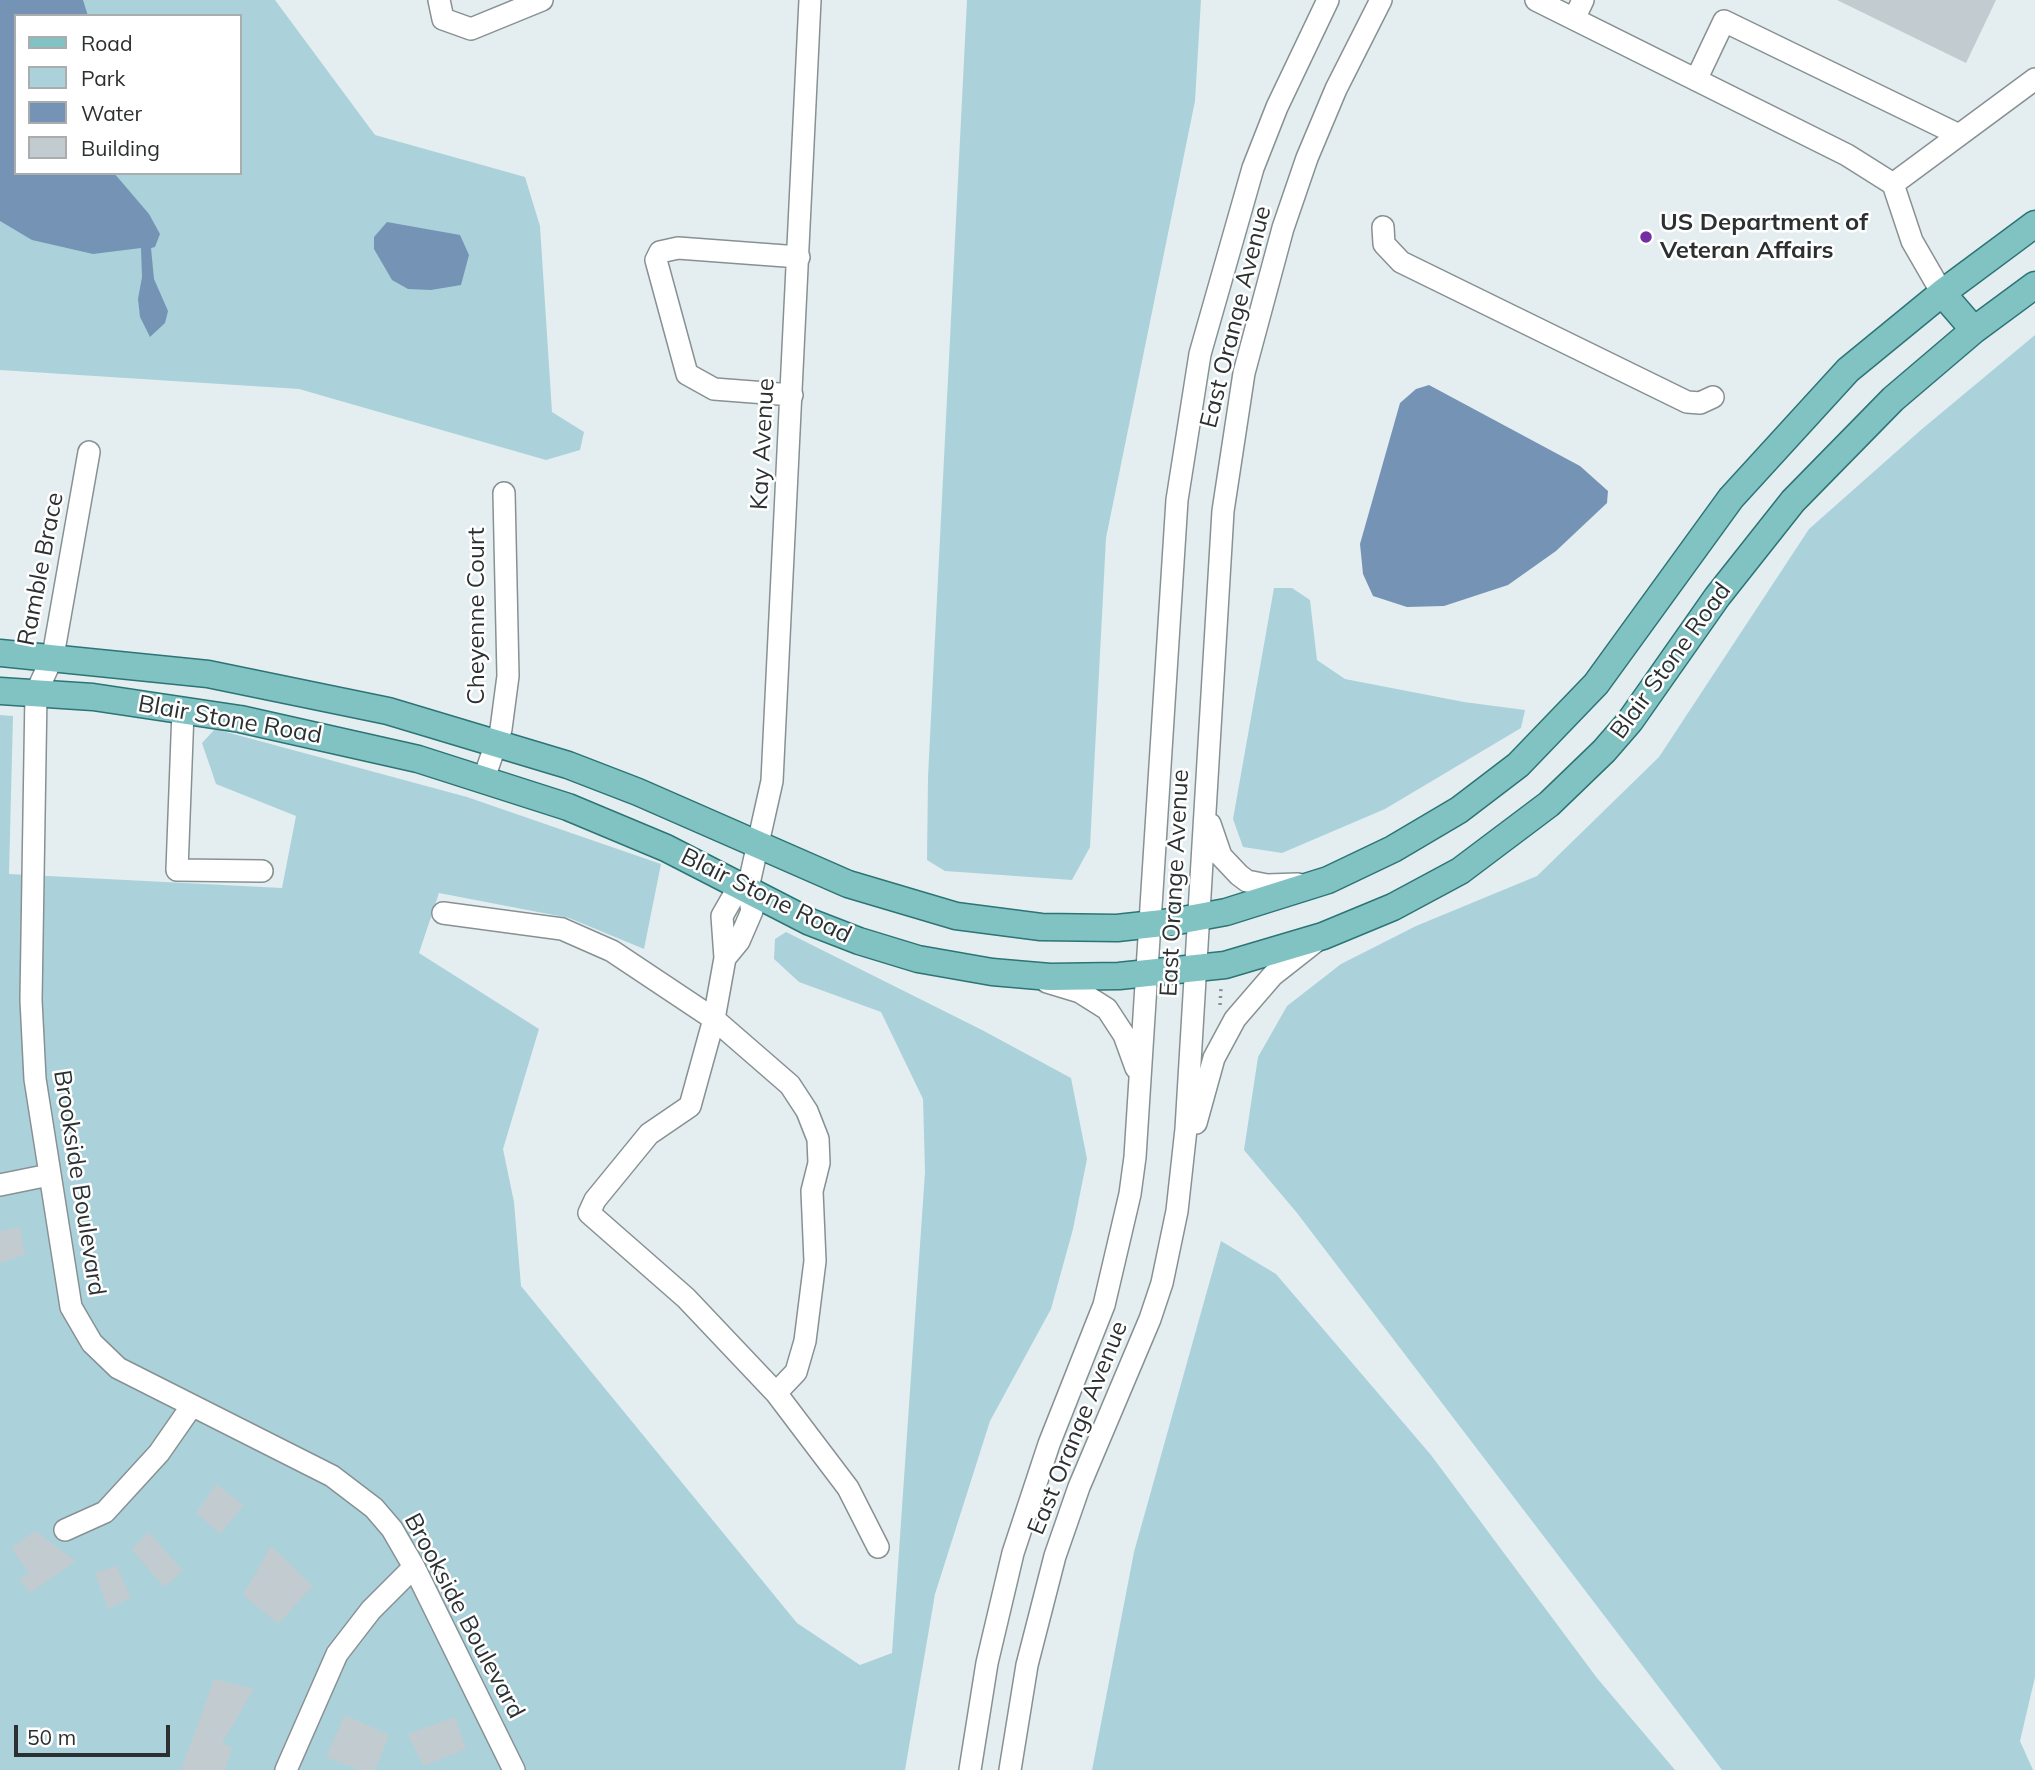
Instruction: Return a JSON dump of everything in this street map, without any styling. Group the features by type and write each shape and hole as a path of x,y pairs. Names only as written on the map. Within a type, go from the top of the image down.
{"main road":[{"name":"Blair Stone Road","path":"0,653 52,656 253,681 364,705 498,742 638,792 758,846 872,892 956,916 1041,927 1149,926 1199,917 1263,902 1328,880 1427,830 1488,790 1546,739 1596,684 1707,527 1756,468 1848,370 1942,293 2035,224"},
{"name":"Blair Stone Road","path":"0,691 93,697 347,740 484,778 623,829 748,888 776,906 810,922 881,949 956,967 1018,975 1079,978 1196,970 1252,958 1323,936 1393,907 1460,871 1522,827 1575,780 1645,701 1717,597 1793,501 1893,399 1973,330 2035,285"},
{"path":"1942,293 1973,330"}],"street":[{"path":"439,0 443,19 471,29 541,0"},
{"name":"Kay Avenue","path":"714,1019 725,958 739,941 752,911 748,888 772,781 810,0"},
{"name":"East Orange Avenue","path":"970,1770 994,1626 1023,1516 1091,1341 1115,1267 1133,1170 1177,500 1200,354 1253,168 1328,0"},
{"name":"East Orange Avenue","path":"1010,1770 1027,1665 1045,1590 1080,1487 1150,1319 1170,1248 1182,1176 1223,511 1244,373 1283,228 1307,158 1336,89 1381,0"},
{"path":"1536,0 1579,9 1696,80 1847,155 1893,184 1912,241 1942,293"},
{"path":"1696,80 1724,21 1959,135"},
{"path":"1893,184 2035,79"},
{"path":"1383,227 1384,244 1401,262 1686,402 1700,403 1713,397"},
{"path":"792,395 714,389 687,374 656,260 660,252 678,247 799,257"},
{"name":"Ramble Brace","path":"36,693 52,656 89,452"},
{"name":"Cheyenne Court","path":"484,778 498,742 508,676 504,493"},
{"name":"Brookside Boulevard","path":"36,693 31,1000 34,1079 65,1285 80,1326 118,1368 349,1487 392,1529 414,1567 514,1770"},
{"path":"183,711 177,870 262,871"},
{"path":"1206,807 1212,838 1221,856 1232,870 1247,881 1290,885 1328,880"},
{"path":"443,913 562,929 612,951 714,1019 790,1085 807,1111 818,1139 819,1163 812,1191 815,1261 804,1341 796,1372 776,1394"},
{"path":"1182,1176 1214,1058 1234,1019 1273,975 1323,936"},
{"path":"1018,975 1064,986 1096,999 1116,1020 1139,1080"},
{"path":"714,1019 690,1106 649,1134 595,1200 589,1213 686,1298 776,1394 848,1488 878,1548"},
{"path":"0,1185 49,1175"},
{"path":"65,1530 104,1512 159,1453 191,1407"},
{"path":"286,1770 337,1654 371,1610 414,1567"}],"path":[{"path":"1220,1006 1221,986"}],"green space":[{"path":"0,0 275,0 375,135 525,177 540,226 552,412 584,432 580,450 546,460 299,389 0,370"},
{"path":"967,0 1201,0 1195,101 1106,538 1090,847 1072,880 945,871 927,860 928,777"},
{"path":"2035,335 2035,1677 2020,1741 2033,1770 1722,1770 1297,1213 1244,1150 1258,1057 1287,1006 1341,964 1416,926 1537,876 1659,757 1809,529 1922,429"},
{"path":"1274,588 1292,588 1310,600 1317,660 1345,679 1464,702 1525,710 1521,728 1385,809 1282,853 1243,847 1233,819"},
{"path":"0,715 13,716 9,874 282,888 296,816 216,784 202,743 215,729 467,797 661,864 644,949 569,918 439,893 419,953 539,1029 503,1149 514,1202 521,1286 797,1623 860,1665 892,1653 925,1172 923,1099 881,1012 799,982 774,959 775,939 786,932 982,1030 1071,1078 1087,1159 1073,1229 1051,1309 990,1421 935,1594 905,1770 0,1770"},
{"path":"1221,1241 1276,1274 1431,1455 1597,1678 1675,1770 1092,1770 1134,1552"}],"water":[{"path":"0,0 83,0 87,14 14,14 14,175 116,175 149,214 160,234 155,247 151,248 154,279 168,311 165,323 150,337 140,317 138,299 142,277 141,248 93,254 32,240 0,221"},
{"path":"387,222 460,235 469,255 461,285 431,290 408,289 392,280 374,249 374,237"},
{"path":"1429,385 1580,466 1608,491 1607,503 1556,551 1508,585 1444,606 1407,607 1373,596 1363,574 1360,544 1400,403 1416,389"}],"building":[{"path":"1837,0 1996,0 1966,63"},
{"path":"20,1227 25,1255 0,1263 0,1231"},
{"path":"216,1484 244,1505 220,1534 196,1513"},
{"path":"35,1531 76,1561 30,1593 19,1579 29,1573 11,1548"},
{"path":"149,1532 183,1571 164,1587 131,1549"},
{"path":"271,1546 313,1586 278,1624 243,1595"},
{"path":"117,1566 131,1598 108,1609 95,1573"},
{"path":"214,1679 254,1689 222,1743 232,1748 225,1770 181,1770"},
{"path":"345,1715 389,1735 375,1770 359,1770 326,1757"},
{"path":"455,1717 466,1749 423,1766 408,1734"}],"place":[{"name":"US Department of Veteran Affairs","path":"1646,237"}]}
